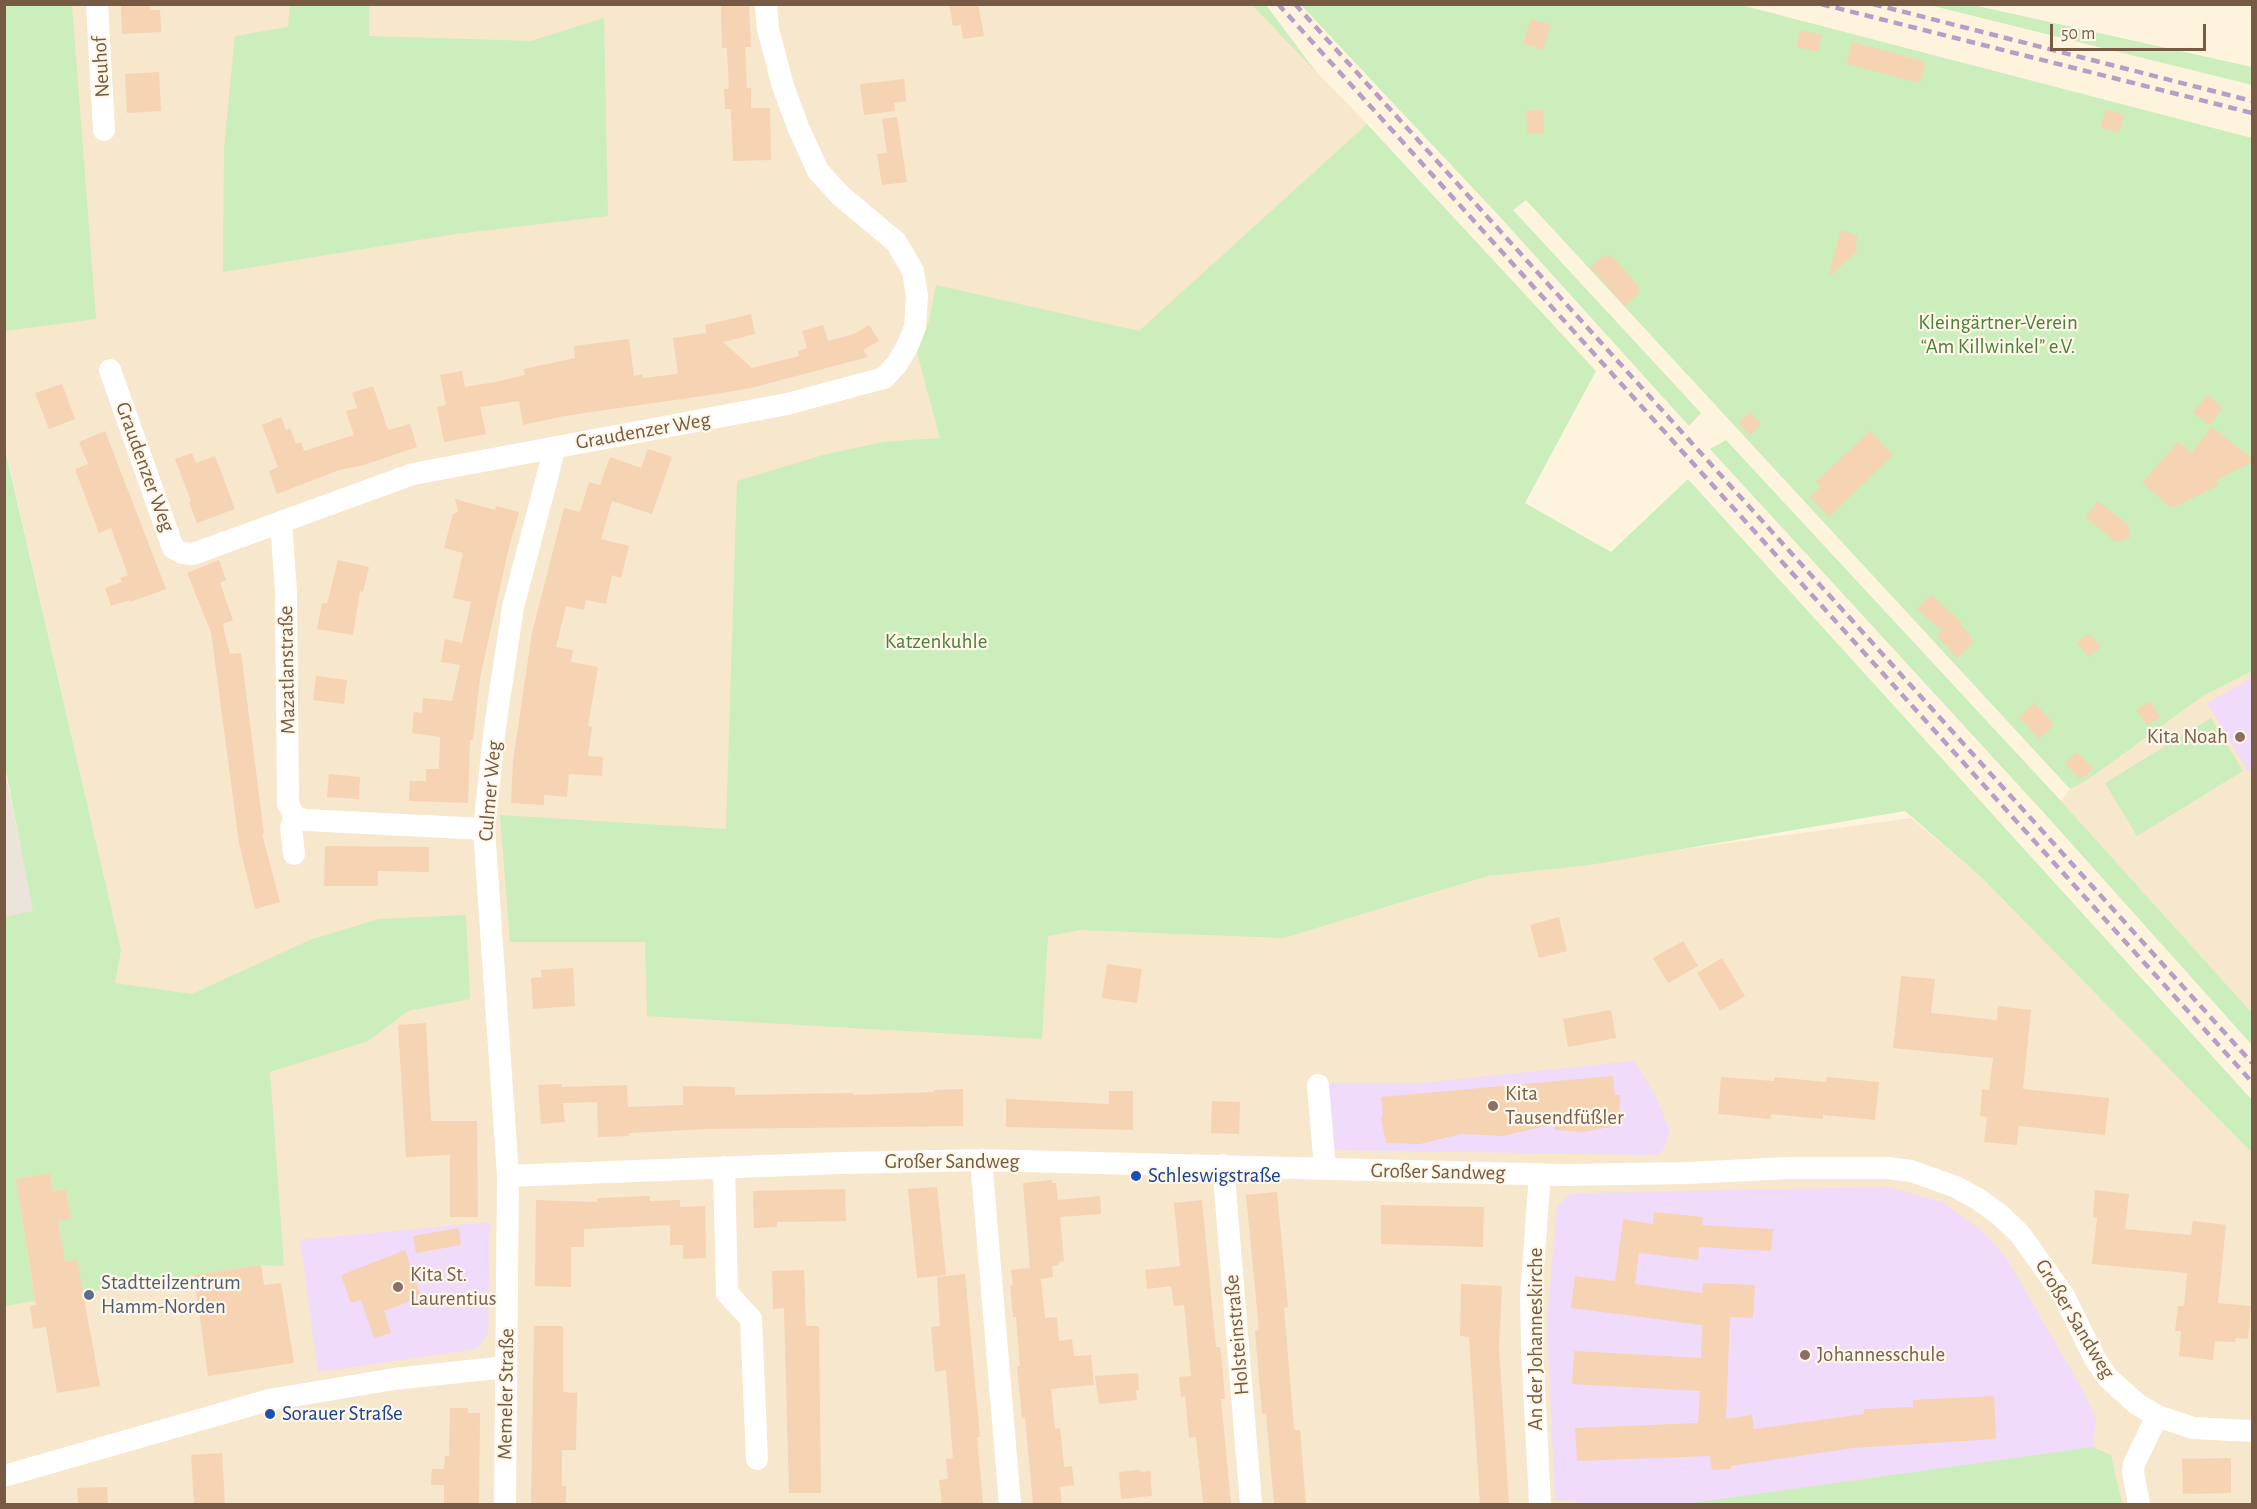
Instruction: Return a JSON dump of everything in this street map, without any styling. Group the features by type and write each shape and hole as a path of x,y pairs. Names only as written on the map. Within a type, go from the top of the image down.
{"street":[{"name":"Neuhof","path":"97,4 104,130"},
{"name":"Graudenzer Weg","path":"111,370 173,548 182,554 193,554 413,474 787,404 884,378 908,347 915,327 917,296 913,271 896,242 841,196 818,171 783,86 768,30 766,4"},
{"name":"Culmer Weg","path":"508,1176 484,829 495,727 513,607 555,447"},
{"name":"Mazatlanstraße","path":"281,522 286,591 288,804 295,817 291,827 294,854"},
{"path":"295,817 306,820 484,829"},
{"path":"1318,1084 1325,1169"},
{"path":"981,1160 1010,1504"},
{"name":"Großer Sandweg","path":"508,1176 981,1160 1540,1174 1688,1173 1789,1168 1888,1168 1911,1171 1934,1178 1978,1199 2001,1215 2019,1234 2064,1296 2095,1359 2108,1378 2137,1404 2157,1416 2193,1428 2215,1431 2253,1431"},
{"name":"Holsteinstraße","path":"1223,1166 1251,1504"},
{"path":"724,1167 727,1293 752,1319 758,1459"},
{"name":"An der Johanneskirche","path":"1540,1174 1532,1294 1533,1383 1540,1504"},
{"name":"Memeler Straße","path":"505,1504 508,1176"},
{"path":"4,1476 268,1400 394,1379 506,1367"},
{"path":"2139,1504 2133,1472 2134,1464 2157,1416"}],"shaded area":[{"path":"5,5 1252,5 1367,124 1139,332 1284,938 1488,876 1911,818 1982,878 2252,1153 2252,1504 5,1504 4,977 121,950 5,447"},
{"path":"2252,671 2252,1013 2061,801 2070,789 2086,781 2203,696"},
{"name":"Kita Noah","path":"2252,678 2252,771 2248,771 2207,703"},
{"path":"4,766 34,912 5,917 4,917"},
{"name":"Kita Tausendfüßler","path":"1634,1061 1655,1095 1670,1131 1663,1150 1656,1155 1330,1150 1323,1083 1420,1083"},
{"name":"Johannesschule","path":"1888,1187 1942,1202 1980,1229 2005,1256 2082,1389 2096,1419 2093,1447 1685,1504 1579,1504 1578,1501 1555,1500 1547,1322 1557,1206 1571,1194"},
{"name":"Kita St. Laurentius","path":"490,1222 488,1334 476,1349 318,1372 300,1240"}],"green space":[{"path":"290,4 369,5 369,36 531,41 604,18 608,216 455,234 223,272 224,147 235,36 288,27"},
{"path":"4,5 72,5 96,319 5,331"},
{"path":"1252,5 1266,5 1317,73"},
{"name":"Kleingärtner-Verein “Am Killwinkel” e.V.","path":"1301,5 1741,5 2252,138 2252,671 2203,696 2086,781 2070,789 1526,200 1513,210 1701,413 1689,426 1501,218"},
{"path":"1929,5 1973,5 2252,67 2252,85"},
{"name":"Katzenkuhle","path":"1367,124 1596,371 1525,503 1611,552 1688,479 2252,1100 2252,1153 1982,878 1905,811 1589,865 1488,876 1284,938 1080,930 1048,936 1042,1039 647,1016 645,942 510,942 500,815 726,829 737,481 823,455 883,442 940,438 917,353 929,321 936,285 1139,331"},
{"path":"1726,440 2061,801 2252,1013 2252,1045 2044,813 1710,449"},
{"path":"5,449 121,950 115,983 192,994 312,939 379,919 466,915 470,999 408,1011 368,1041 270,1072 284,1266 260,1265 82,1293 65,1262 58,1221 71,1219 66,1189 53,1191 50,1173 16,1179 35,1301 5,1306 4,917 33,911 5,766"},
{"path":"2211,718 2243,771 2137,836 2105,783"},
{"path":"2093,1447 2111,1455 2122,1504 1685,1504"}],"building":[{"path":"121,4 149,4 150,10 160,10 161,32 122,34"},
{"path":"721,4 749,4 751,47 745,47 747,88 751,88 751,108 770,108 771,160 733,161 731,109 725,109 724,89 729,89 727,48 722,48"},
{"path":"949,4 978,4 984,36 963,39 961,25 953,26"},
{"path":"1531,19 1551,25 1543,50 1523,44"},
{"path":"1800,30 1822,35 1818,52 1796,47"},
{"path":"1852,42 1926,62 1920,83 1847,64"},
{"path":"159,72 161,111 127,113 125,74"},
{"path":"904,79 906,101 894,103 895,111 864,115 860,84"},
{"path":"2106,109 2124,115 2119,133 2100,127"},
{"path":"1543,110 1544,133 1527,134 1526,111"},
{"path":"897,117 907,182 882,185 877,154 887,153 882,119"},
{"path":"1841,230 1858,236 1855,247 1858,250 1828,278"},
{"path":"1610,254 1639,287 1637,288 1640,291 1625,306 1590,267 1604,255 1606,258"},
{"path":"751,314 755,334 723,342 752,368 799,356 798,351 807,348 802,331 823,325 828,341 854,334 869,325 879,341 863,350 868,357 751,388 716,394 564,416 523,425 519,401 480,407 486,434 444,442 437,407 446,405 440,375 462,371 465,387 495,382 525,375 524,369 575,358 574,346 629,339 634,376 642,374 643,378 678,374 673,338 706,333 705,325"},
{"path":"62,384 75,419 49,429 35,393"},
{"path":"373,386 388,430 410,424 417,447 364,465 339,470 277,494 269,471 278,467 262,425 281,417 286,430 290,428 296,444 301,442 304,451 354,435 346,411 357,408 352,393"},
{"path":"2207,395 2223,408 2209,425 2193,413"},
{"path":"1750,412 1761,424 1750,435 1738,422"},
{"path":"2211,427 2253,459 2253,462 2216,480 2219,485 2172,508 2142,483 2178,442 2192,453"},
{"path":"105,431 166,589 111,606 105,588 122,582 120,578 128,575 111,528 99,533 75,469 88,464 79,442"},
{"path":"1870,431 1893,455 1829,517 1810,497 1821,487 1816,482"},
{"path":"648,449 672,457 652,514 612,501 601,539 629,546 621,578 612,575 606,604 586,600 584,610 566,606 556,647 573,650 571,662 598,667 588,726 592,727 588,756 603,757 602,776 569,774 567,797 544,795 544,805 511,803 513,761 532,633 564,508 580,512 589,482 600,485 610,457 641,468"},
{"path":"192,453 196,463 215,456 235,509 197,523 175,459"},
{"path":"455,499 495,510 496,506 519,512 480,678 473,740 470,740 468,803 409,801 410,781 426,781 426,769 439,769 440,737 412,733 414,712 422,713 423,698 452,701 460,665 441,662 445,639 462,643 471,602 453,598 463,553 444,548 453,514 458,512"},
{"path":"2098,501 2127,524 2131,537 2116,542 2086,517"},
{"path":"219,560 226,580 220,583 233,620 223,624 230,654 241,653 264,834 262,834 280,902 255,909 239,843 211,632 187,573"},
{"path":"338,560 369,567 363,592 360,591 353,635 317,629 322,603 327,604"},
{"path":"1931,595 1961,622 1960,624 1972,637 1970,639 1973,643 1957,658 1937,636 1942,631 1917,609"},
{"path":"2089,633 2101,646 2089,657 2077,643"},
{"path":"316,676 347,680 344,704 313,700"},
{"path":"2150,701 2160,717 2147,725 2136,710"},
{"path":"2035,703 2054,725 2039,739 2019,717"},
{"path":"2077,752 2093,769 2080,780 2065,763"},
{"path":"329,774 360,777 359,799 327,797"},
{"path":"325,846 429,847 429,872 378,871 378,886 324,886"},
{"path":"1559,917 1567,951 1539,958 1530,925"},
{"path":"1683,941 1698,966 1668,983 1653,958"},
{"path":"1722,958 1745,996 1720,1011 1697,973"},
{"path":"1107,964 1142,969 1137,1003 1102,998"},
{"path":"573,968 575,1006 533,1009 531,978 542,977 541,970"},
{"path":"1901,976 1935,979 1931,1013 1997,1020 1998,1006 2031,1010 2023,1089 2109,1098 2105,1135 2019,1126 2017,1145 1984,1142 1987,1117 1980,1116 1982,1089 1989,1090 1993,1058 1893,1048"},
{"path":"1611,1010 1616,1038 1568,1047 1563,1019"},
{"path":"426,1023 431,1121 477,1121 478,1217 450,1217 450,1155 406,1157 398,1025"},
{"path":"1613,1076 1615,1095 1620,1095 1619,1125 1584,1132 1555,1130 1554,1124 1503,1136 1461,1134 1420,1144 1386,1143 1381,1117 1383,1116 1381,1097"},
{"path":"1721,1077 1774,1081 1774,1077 1826,1082 1827,1077 1879,1082 1875,1120 1823,1115 1823,1119 1771,1114 1770,1119 1718,1114"},
{"path":"562,1084 562,1087 627,1085 628,1107 683,1105 683,1086 735,1087 735,1095 853,1093 853,1095 963,1089 963,1126 707,1129 598,1137 597,1102 563,1103 565,1122 541,1124 538,1085"},
{"path":"1109,1091 1133,1091 1133,1130 1006,1127 1006,1099 1109,1104"},
{"path":"1212,1101 1240,1102 1239,1134 1211,1133"},
{"path":"50,1173 53,1191 66,1189 71,1219 58,1221 65,1262 77,1260 100,1386 57,1393 46,1327 33,1329 30,1306 36,1305 16,1179"},
{"path":"1052,1180 1052,1183 1056,1183 1058,1200 1100,1196 1101,1214 1060,1217 1064,1261 1052,1266 1053,1277 1041,1279 1045,1318 1057,1317 1059,1341 1072,1339 1074,1356 1091,1355 1094,1385 1051,1389 1055,1429 1060,1428 1064,1467 1072,1466 1074,1485 1060,1487 1062,1504 1033,1504 1025,1418 1022,1418 1017,1366 1020,1366 1016,1317 1013,1317 1010,1286 1013,1285 1011,1270 1030,1268 1023,1183"},
{"path":"937,1187 946,1275 917,1278 908,1189"},
{"path":"845,1189 846,1221 777,1222 777,1227 754,1228 753,1191"},
{"path":"2095,1190 2129,1194 2125,1229 2191,1235 2193,1221 2226,1225 2218,1303 2251,1306 2248,1339 2236,1338 2235,1342 2215,1341 2213,1360 2179,1356 2181,1331 2175,1331 2178,1306 2184,1306 2187,1273 2092,1264 2097,1218 2093,1217"},
{"path":"1277,1192 1288,1307 1284,1308 1294,1430 1300,1430 1306,1504 1274,1504 1266,1414 1262,1414 1255,1331 1259,1330 1246,1195"},
{"path":"650,1196 650,1201 680,1200 680,1207 705,1206 706,1258 683,1259 683,1245 670,1245 670,1225 584,1229 584,1247 571,1247 571,1287 535,1286 536,1200 597,1202 597,1198"},
{"path":"1202,1200 1216,1347 1220,1347 1222,1363 1225,1399 1221,1399 1231,1504 1203,1504 1196,1437 1189,1438 1185,1396 1181,1397 1179,1377 1191,1376 1184,1305 1174,1306 1171,1286 1147,1289 1145,1270 1180,1266 1174,1203"},
{"path":"1381,1205 1484,1207 1483,1247 1381,1244"},
{"path":"1654,1212 1703,1217 1702,1225 1773,1229 1771,1251 1699,1247 1698,1260 1639,1253 1635,1284 1702,1293 1703,1283 1755,1285 1753,1318 1730,1317 1726,1419 1752,1415 1754,1429 1864,1414 1864,1409 1913,1407 1913,1400 1994,1396 1996,1439 1853,1448 1731,1466 1731,1469 1712,1470 1710,1456 1577,1461 1575,1428 1698,1423 1700,1391 1572,1384 1574,1351 1701,1358 1702,1325 1571,1308 1575,1276 1615,1281 1623,1219 1653,1224"},
{"path":"459,1228 461,1245 416,1253 413,1236"},
{"path":"405,1250 421,1297 384,1311 391,1333 374,1338 361,1300 351,1303 341,1275"},
{"path":"261,1265 264,1285 281,1283 294,1363 208,1376 194,1275"},
{"path":"804,1270 806,1326 819,1326 821,1493 789,1493 784,1308 773,1309 772,1271"},
{"path":"965,1274 980,1437 977,1437 983,1504 942,1504 939,1480 948,1479 946,1459 953,1458 946,1370 935,1372 931,1327 940,1326 937,1277"},
{"path":"1461,1284 1502,1286 1499,1348 1509,1504 1480,1504 1469,1337 1460,1336"},
{"path":"534,1326 563,1326 563,1392 577,1393 576,1450 562,1450 562,1486 566,1486 566,1504 531,1504"},
{"path":"1138,1373 1137,1400 1099,1404 1095,1376"},
{"path":"450,1408 468,1408 468,1413 480,1413 479,1504 444,1504 444,1485 431,1485 432,1469 444,1469 445,1456 449,1456"},
{"path":"222,1453 225,1504 194,1504 191,1455"},
{"path":"2231,1458 2231,1493 2183,1494 2182,1459"},
{"path":"1140,1470 1141,1472 1150,1471 1152,1496 1121,1499 1119,1472"},
{"path":"107,1487 108,1504 78,1504 77,1488"}],"railway":[{"path":"1278,4 2252,1082"},
{"path":"1295,4 2252,1063"},
{"path":"1821,4 2252,113"},
{"path":"1873,4 2252,101"}],"place":[{"name":"Kita Noah","path":"2240,737"},
{"name":"Kita Tausendfüßler","path":"1493,1106"},
{"name":"Schleswigstraße","path":"1136,1176"},
{"name":"Kita St. Laurentius","path":"398,1287"},
{"name":"Stadtteilzentrum Hamm-Norden","path":"89,1295"},
{"name":"Johannesschule","path":"1805,1355"},
{"name":"Sorauer Straße","path":"270,1414"}]}
